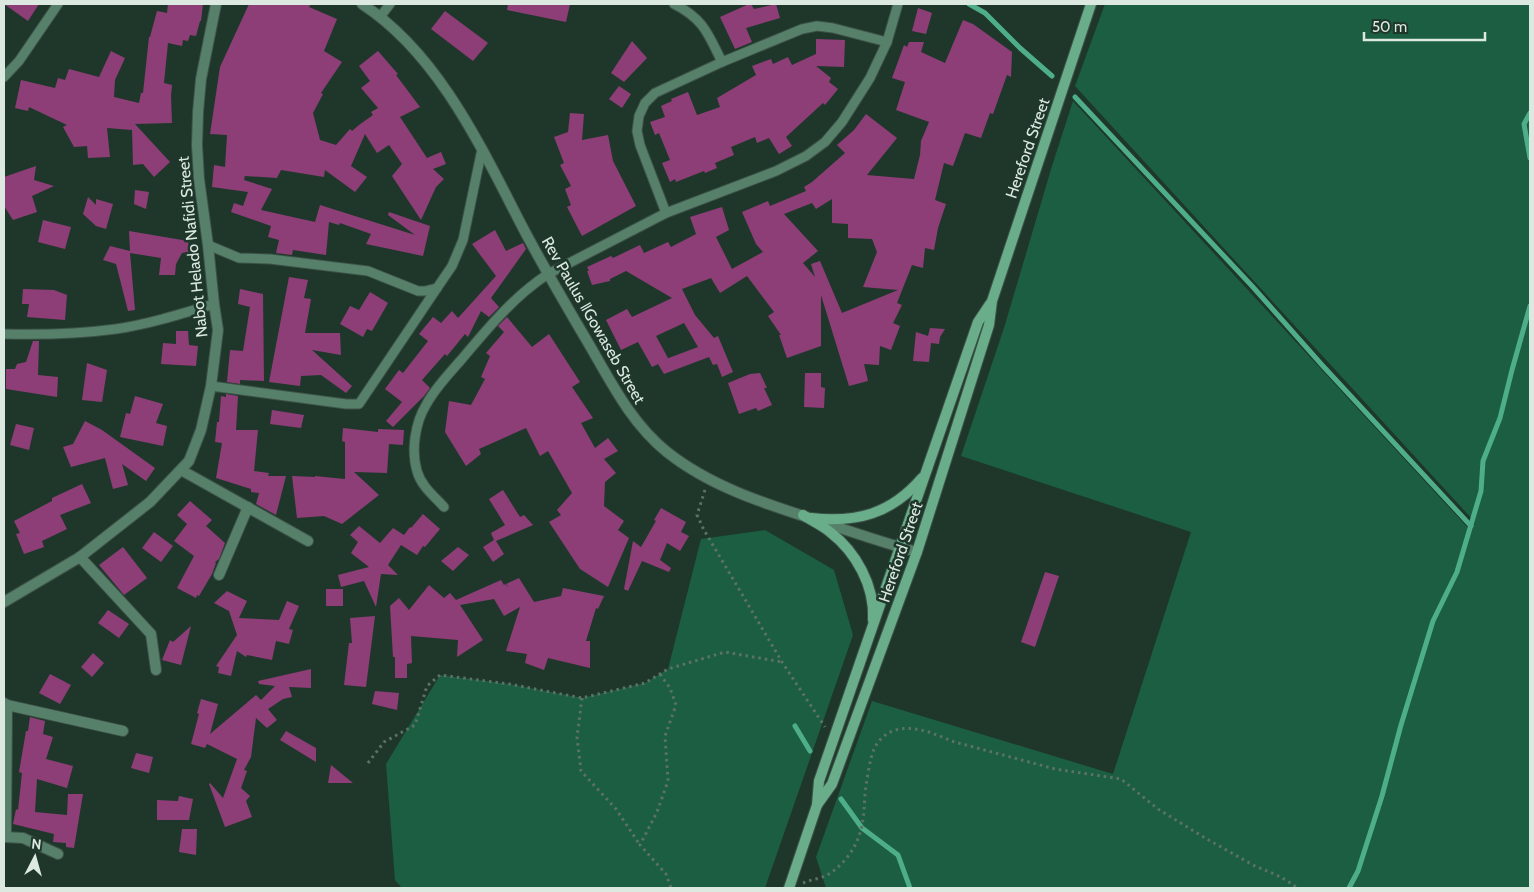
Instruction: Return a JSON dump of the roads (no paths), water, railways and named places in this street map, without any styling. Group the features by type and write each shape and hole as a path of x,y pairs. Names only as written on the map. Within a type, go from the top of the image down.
{"main road":[{"name":"Hereford Street","path":"817,805 832,784 917,552 989,325 992,301 1091,4"},
{"name":"Hereford Street","path":"790,887 817,805 818,781 872,631 899,547 978,322 992,301"},
{"path":"807,517 833,520 855,519 871,515 903,497 927,471"},
{"path":"807,517 829,531 845,546 867,580 873,614 872,631"}],"street":[{"name":"Nabot Helado Nafidi Street","path":"4,602 80,557 150,502 189,461 201,430 211,386 218,330 198,179 198,112 201,79 216,4"},
{"name":"Rev Paulus ǁGowaseb Street","path":"362,4 380,17 413,48 449,94 482,149 548,274 618,395 649,436 668,452 709,480 746,496 917,552"},
{"path":"181,470 308,541"},
{"path":"219,575 248,507"},
{"path":"80,557 151,634 156,670"},
{"path":"58,854 23,838 5,836 5,704 123,731"}],"lane":[{"path":"4,76 20,61 58,4"},
{"path":"380,17 390,4"},
{"path":"674,4 690,12 704,28 722,62"},
{"path":"444,507 425,488 417,472 414,454 416,432 425,406 497,317 532,285 548,274 666,213 776,171 812,152 825,142 842,122 870,78 887,42 898,4"},
{"path":"666,213 640,145 637,131 639,116 645,103 655,93 722,62 802,29 817,26 833,28 887,42"},
{"path":"211,386 346,404 359,404 452,266 463,240 482,149"},
{"path":"208,245 239,258 270,259 368,271 418,291 437,288"},
{"path":"4,334 59,334 117,328 156,321 214,304"}],"waterway":[{"path":"969,4 985,13 1020,48 1052,76"},
{"path":"1075,97 1252,286 1322,365 1471,526"},
{"path":"1530,113 1524,124 1530,158"},
{"path":"1349,888 1358,871 1382,796 1401,725 1433,621 1457,572 1481,491 1483,461 1500,418 1530,306"},
{"path":"795,726 810,751"},
{"path":"841,799 862,828 898,855 910,888"}]}
